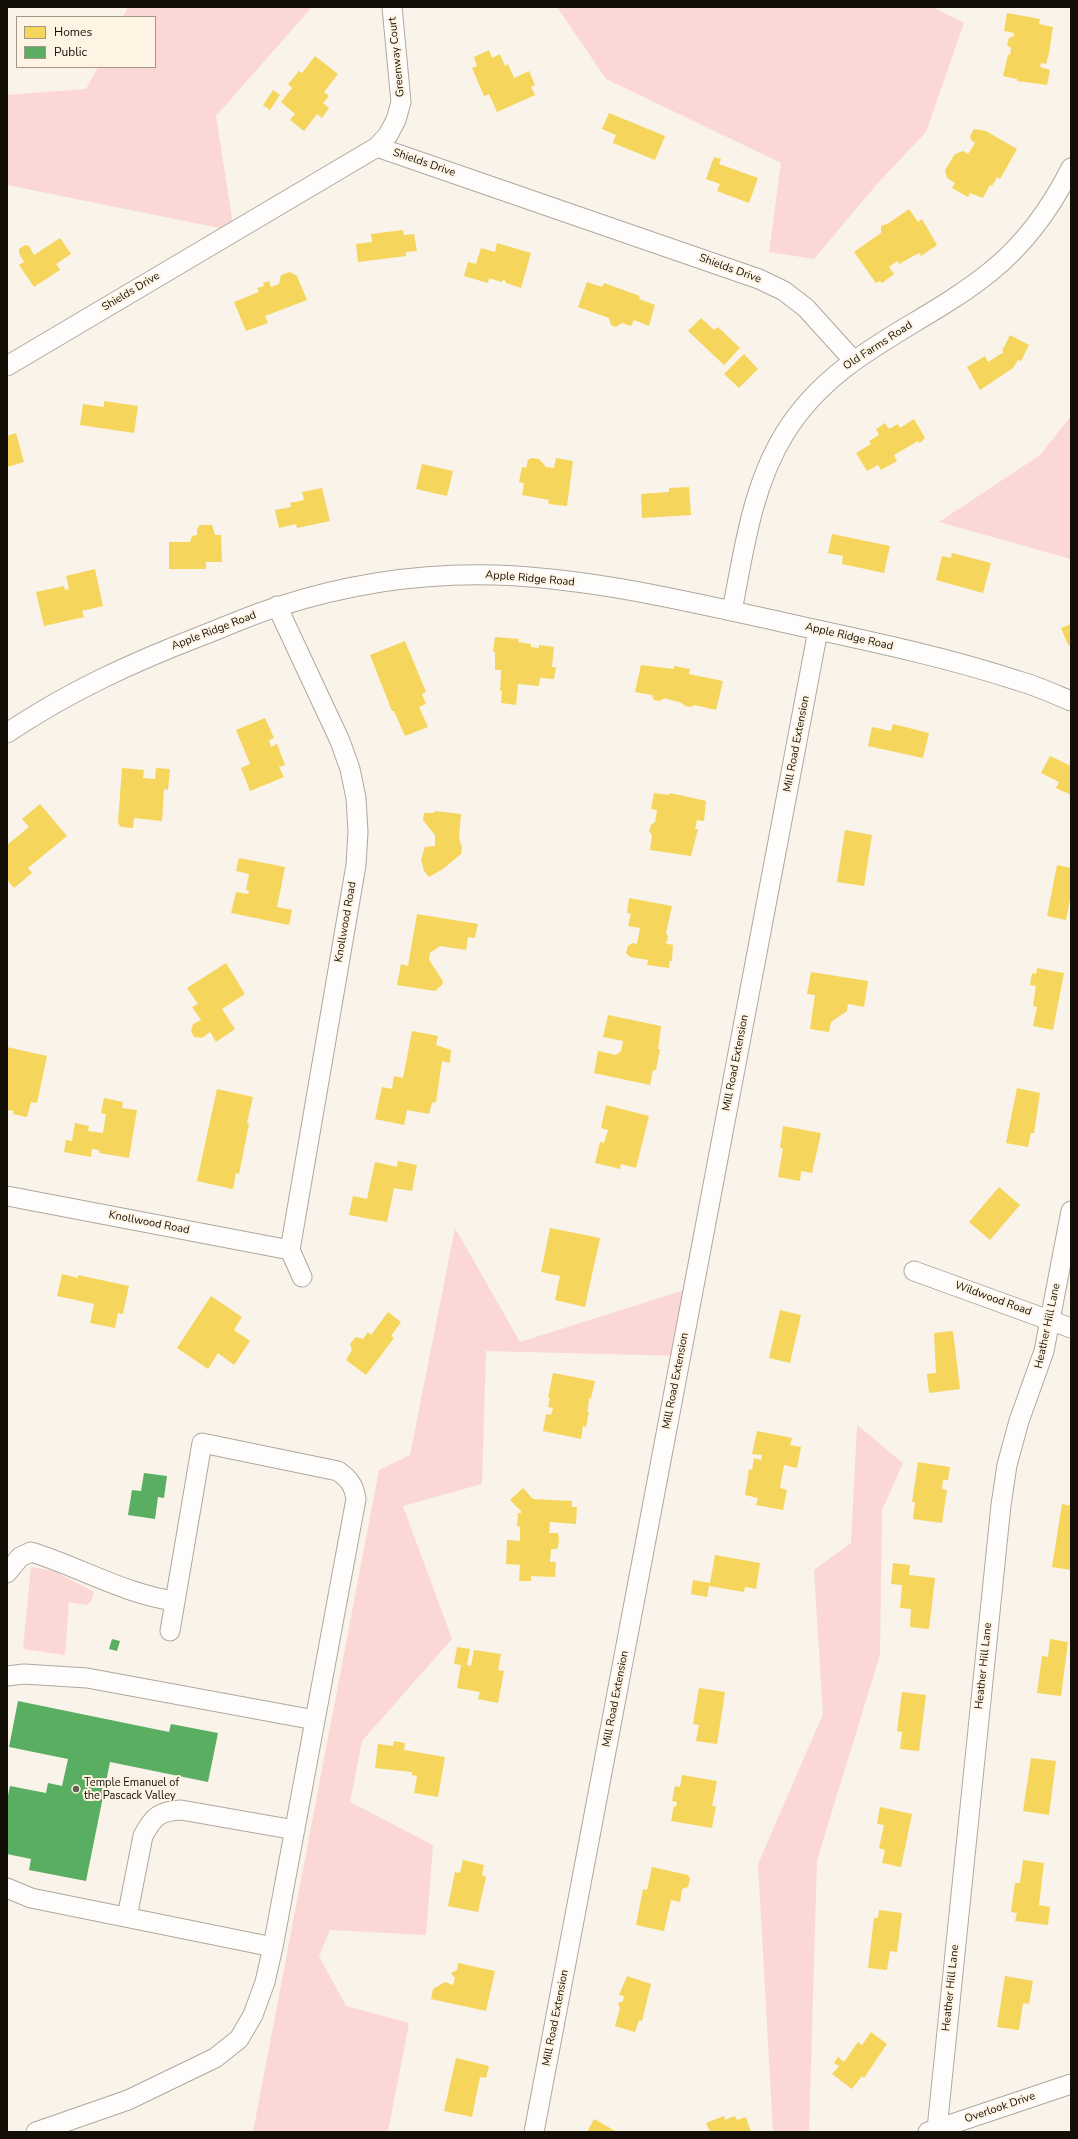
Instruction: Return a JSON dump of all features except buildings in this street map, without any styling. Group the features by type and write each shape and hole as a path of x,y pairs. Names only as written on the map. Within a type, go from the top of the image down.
{"street":[{"name":"Greenway Court","path":"376,147 388,135 396,120 402,102 392,7"},
{"name":"Shields Drive","path":"7,366 376,147 759,279 784,292 806,308 853,360"},
{"name":"Old Farms Road","path":"732,611 754,504 770,460 785,432 804,406 826,383 853,360 962,293 990,273 1016,249 1039,223 1058,194 1071,168"},
{"name":"Apple Ridge Road","path":"7,733 39,712 88,684 139,660 277,606 320,594 400,580 451,575 496,575 540,578 628,590 732,611 818,630 1020,681 1071,701"},
{"name":"Knollwood Road","path":"7,1196 290,1250 355,873 358,832 356,798 350,769 340,742 277,606"},
{"name":"Mill Road Extension","path":"534,2132 818,630"},
{"name":"Heather Hill Lane","path":"932,2130 1001,1505 1009,1458 1019,1421 1044,1351 1071,1211"},
{"path":"290,1250 302,1277"},
{"name":"Wildwood Road","path":"914,1271 1071,1328"},
{"path":"36,2132 128,2100 215,2058 239,2039 253,2015 265,1982 273,1947 356,1500 354,1488 350,1479 338,1471 202,1443 170,1631"},
{"path":"7,1573 20,1557 31,1552 55,1559 130,1591 175,1601"},
{"path":"7,1676 24,1674 87,1678 315,1720"},
{"path":"127,1917 143,1836 149,1824 157,1816 168,1810 181,1810 295,1830"},
{"path":"7,1888 31,1898 273,1947"},
{"name":"Overlook Drive","path":"932,2130 1071,2084"}],"shaded area":[{"path":"128,7 312,7 216,116 234,231 7,185 7,95 86,89 97,68 156,68 156,16 124,16"},
{"path":"557,7 932,7 964,23 926,132 877,184 814,259 769,252 781,163 606,79"},
{"path":"1071,416 1071,559 939,522 1040,455"},
{"path":"455,1228 520,1342 694,1287 681,1356 486,1351 482,1484 403,1506 452,1639 362,1741 350,1802 433,1845 426,1935 330,1930 319,1956 346,2006 409,2023 388,2132 253,2132 379,1470 410,1455"},
{"path":"857,1425 903,1463 882,1510 880,1655 817,1860 809,2132 773,2132 758,1864 823,1714 814,1570 851,1543"},
{"path":"31,1567 54,1571 94,1592 91,1602 87,1605 69,1602 65,1655 23,1649"}],"place":[{"name":"Temple Emanuel of the Pascack Valley","path":"76,1789"}]}
